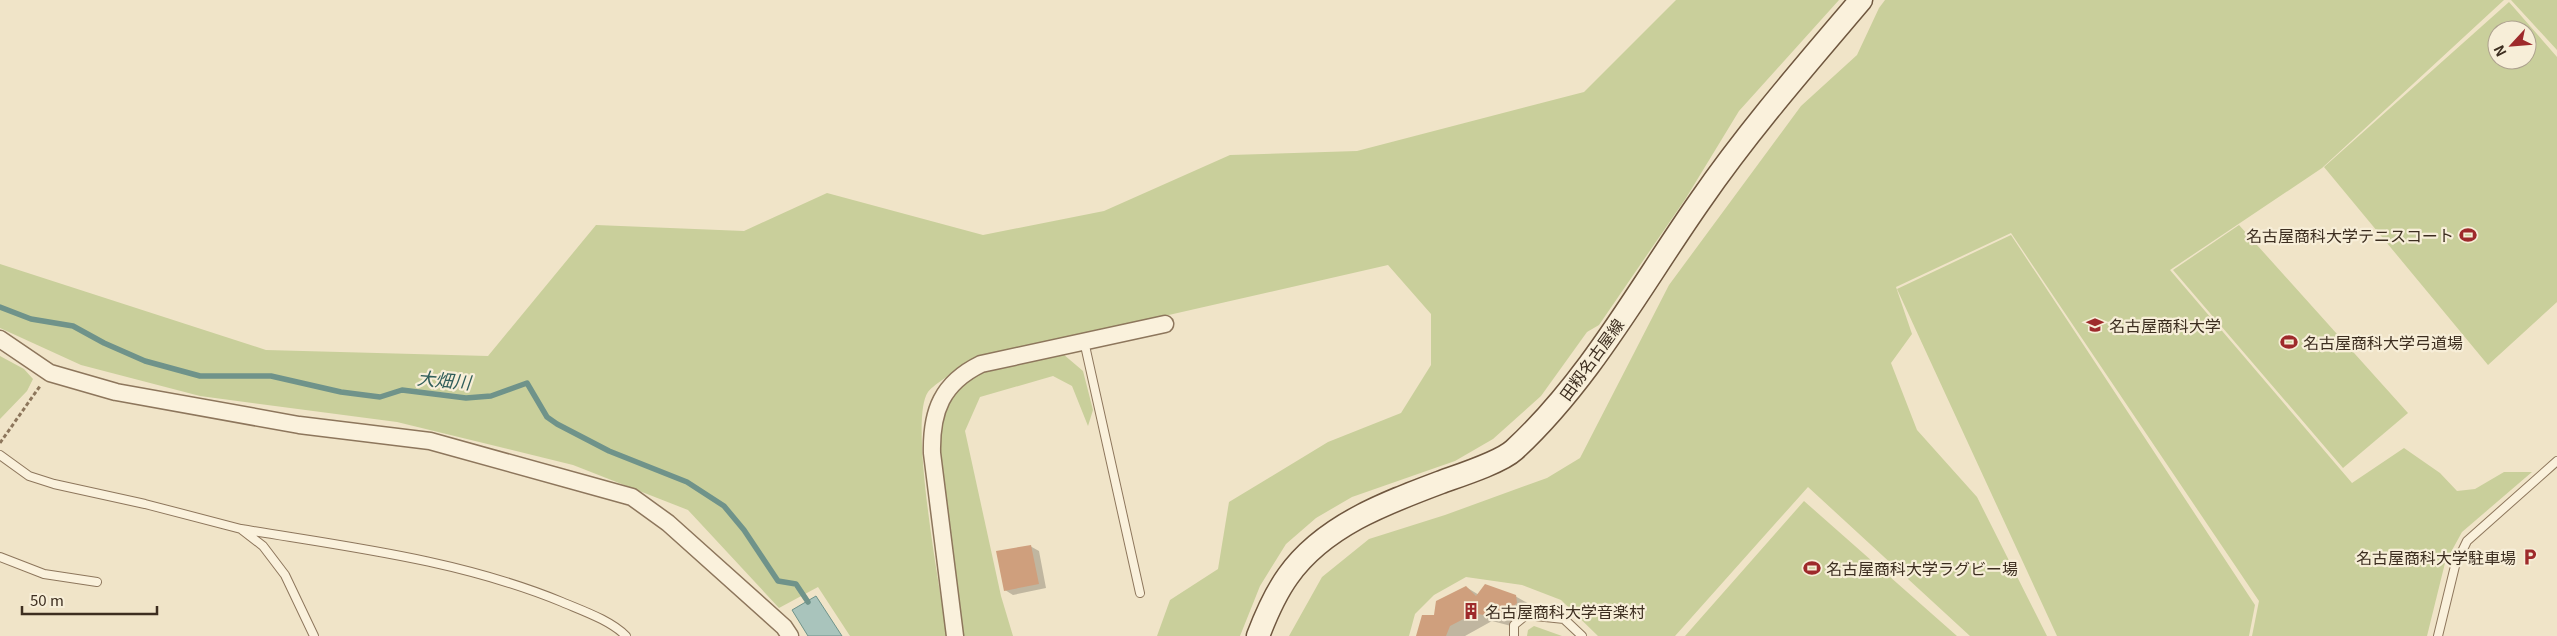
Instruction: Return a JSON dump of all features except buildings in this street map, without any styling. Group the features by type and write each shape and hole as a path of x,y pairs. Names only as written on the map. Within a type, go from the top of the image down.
{"main road":[{"name":"田籾名古屋線","path":"1258,636 1271,604 1289,574 1323,539 1386,502 1463,474 1511,453 1546,420 1588,366 1701,199 1759,121 1861,0"}],"street":[{"path":"955,636 932,453 931,427 937,406 950,386 964,372 981,364 1165,324"},
{"path":"0,339 50,373 116,392 270,420 430,441 632,497 668,523 784,627 790,636"}],"lane":[{"path":"1084,341 1140,593"},
{"path":"0,455 29,476 54,484 145,504 241,529 459,568 528,588 583,611 626,636"},
{"path":"2438,636 2455,566 2466,541 2557,461"},
{"path":"241,529 263,546 285,575 314,636"},
{"path":"0,557 44,574 97,582"},
{"path":"1514,636 1514,625 1526,615 1564,619 1582,636"}],"path":[{"path":"0,442 50,373"}],"green space":[{"path":"1676,0 1839,0 1739,111 1686,198 1599,325 1587,332 1541,396 1493,439 1455,461 1352,497 1316,518 1286,544 1260,586 1240,636 1157,636 1170,600 1218,569 1229,502 1328,442 1401,413 1431,365 1431,314 1388,265 971,360 931,389 928,392 923,409 924,470 933,548 947,636 850,636 818,587 779,608 688,510 573,465 397,422 200,396 81,365 0,328 0,264 266,350 488,356 596,225 744,231 827,193 983,235 1104,211 1230,155 1357,151 1584,92"},
{"path":"1885,0 2504,0 2322,168 2170,270 2352,483 2404,448 2440,473 2457,491 2475,489 2504,472 2532,472 2462,532 2445,563 2427,636 2252,636 2259,601 2011,233 1896,287 1912,334 1891,363 1917,430 1977,497 2047,636 1970,636 1808,487 1675,636 1598,636 1561,600 1522,585 1466,577 1434,595 1415,614 1409,636 1289,636 1322,577 1369,539 1445,515 1547,478 1580,458 1669,285 1801,106 1857,55 1879,8"},
{"path":"2511,0 2557,0 2557,50 2537,28 2537,20 2529,20"},
{"name":"名古屋商科大学テニスコート","path":"2509,2 2525,20 2489,20"},
{"name":"名古屋商科大学テニスコート","path":"2487,22 2487,70 2537,70 2537,34 2557,57 2557,302 2488,365 2324,167"},
{"name":"名古屋商科大学弓道場","path":"2239,225 2408,413 2343,468 2173,270"},
{"path":"2011,235 2255,605 2249,636 2057,636 1897,289"},
{"path":"1063,354 1083,371 1093,410 1088,426 1072,386 1053,376 980,397 965,431 1001,596 1013,636 961,636 937,435 948,396 977,370"},
{"path":"0,356 24,369 33,379 27,391 0,419"},
{"name":"名古屋商科大学ラグビー場","path":"1804,501 1957,636 1685,636"},
{"path":"1534,626 1562,636 1527,636 1528,630"}],"water":[{"path":"816,596 842,636 808,636 792,610"}],"waterway":[{"name":"大畑川","path":"0,307 31,319 73,326 104,343 145,361 200,376 271,376 341,392 380,397 402,390 466,398 491,396 527,383 547,417 557,424 609,451 687,482 724,506 744,530 778,581 796,584 808,602"}],"place":[{"name":"名古屋商科大学テニスコート","path":"2468,235"},
{"name":"名古屋商科大学","path":"2095,325"},
{"name":"名古屋商科大学弓道場","path":"2289,342"},
{"name":"名古屋商科大学駐車場","path":"2530,557"},
{"name":"名古屋商科大学ラグビー場","path":"1812,568"},
{"name":"名古屋商科大学音楽村","path":"1471,611"}]}
